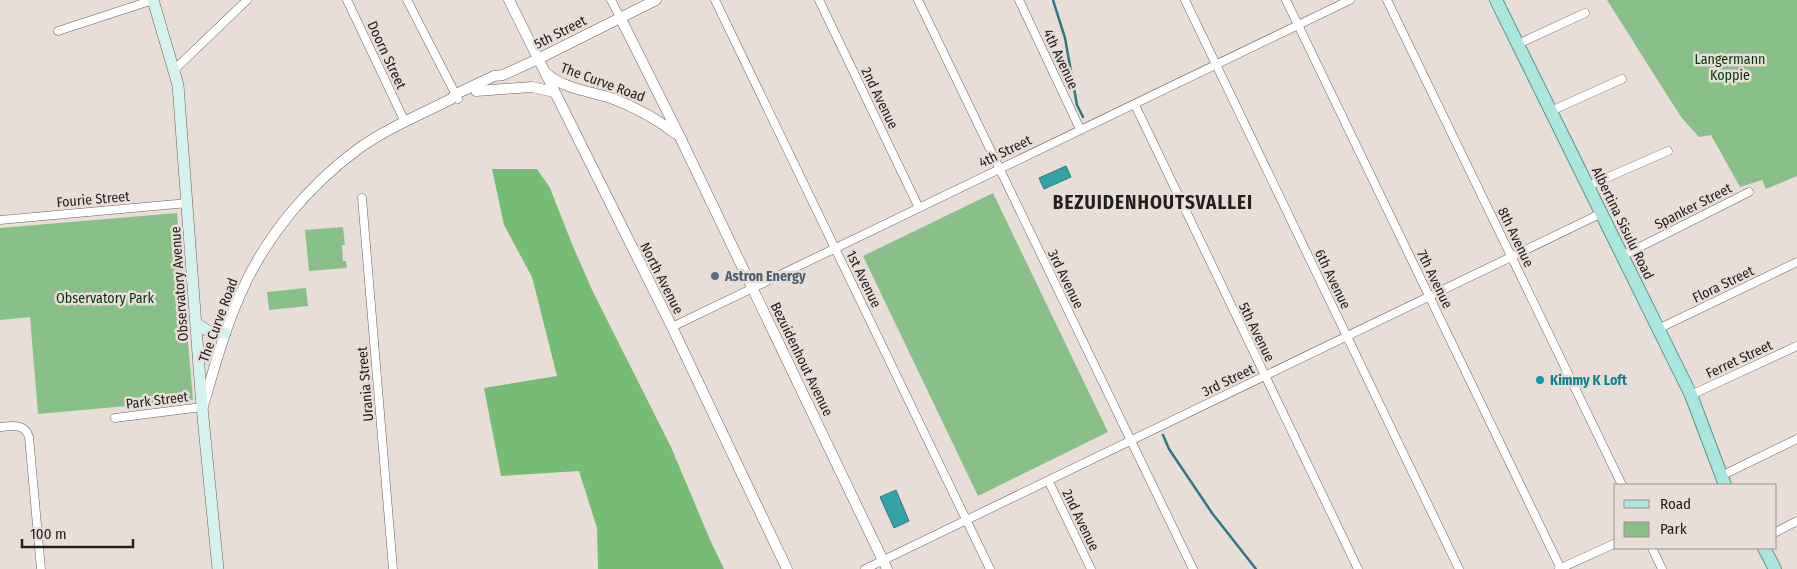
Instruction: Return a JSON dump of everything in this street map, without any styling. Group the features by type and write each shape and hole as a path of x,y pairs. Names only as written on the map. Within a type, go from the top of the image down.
{"main road":[{"name":"Observatory Avenue","path":"153,0 174,70 179,99 202,407 218,569"},
{"name":"Albertina Sisulu Road","path":"1496,0 1622,256 1660,328 1691,395 1725,478"},
{"path":"197,324 210,332 225,333"},
{"path":"1755,549 1765,569"},
{"path":"1765,549 1775,569"}],"street":[{"path":"58,31 153,0"},
{"path":"174,70 247,0"},
{"name":"Doorn Street","path":"347,0 405,122"},
{"path":"407,0 455,98"},
{"name":"North Avenue","path":"509,0 672,327 787,569"},
{"name":"Bezuidenhout Avenue","path":"612,0 841,471 884,565"},
{"name":"5th Street","path":"455,98 494,76 503,75 538,59 656,0"},
{"name":"1st Avenue","path":"715,0 990,569"},
{"name":"2nd Avenue","path":"818,0 919,208"},
{"name":"3rd Avenue","path":"918,0 1193,569"},
{"name":"4th Avenue","path":"1019,0 1080,129"},
{"name":"6th Avenue","path":"1185,0 1459,569"},
{"name":"7th Avenue","path":"1286,0 1560,569"},
{"name":"4th Street","path":"672,327 998,168 1135,105 1350,0"},
{"name":"8th Avenue","path":"1387,0 1622,484"},
{"path":"1518,44 1585,13"},
{"name":"The Curve Road","path":"543,71 557,82 610,98 645,112 679,135"},
{"name":"5th Street","path":"455,98 476,91 498,80 503,75"},
{"path":"1551,111 1622,79"},
{"path":"560,104 562,95 570,86"},
{"path":"476,91 532,87 554,92"},
{"name":"The Curve Road","path":"202,407 239,295 262,253 290,213 323,179 359,149 405,122 455,98"},
{"name":"5th Avenue","path":"1135,105 1358,569"},
{"path":"1588,186 1668,151"},
{"name":"Spanker Street","path":"1622,256 1749,192"},
{"name":"Urania Street","path":"362,198 394,569"},
{"name":"Fourie Street","path":"0,220 188,203"},
{"name":"3rd Street","path":"865,569 884,565 967,520 1602,213"},
{"name":"Flora Street","path":"1660,328 1797,262"},
{"name":"Ferret Street","path":"1691,395 1797,346"},
{"name":"Park Street","path":"115,418 202,407"},
{"path":"0,427 23,428 28,433 41,569"},
{"path":"1725,478 1797,439"},
{"name":"2nd Avenue","path":"1048,482 1091,569"},
{"path":"1777,531 1797,521"},
{"path":"1560,569 1614,544"},
{"path":"1652,549 1662,569"}],"green space":[{"name":"Langermann Koppie","path":"1607,0 1797,0 1797,176 1766,189 1762,180 1740,187 1711,135 1699,137 1681,117"},
{"path":"492,169 537,169 550,188 593,292 671,447 724,569 598,569 597,528 579,471 501,476 484,388 557,376 532,277 504,225"},
{"path":"993,193 1108,432 978,496 863,256"},
{"name":"Observatory Park","path":"177,213 193,400 38,414 30,317 0,320 0,228"},
{"path":"343,227 345,245 342,245 343,261 346,261 347,268 309,271 305,230"},
{"path":"306,288 308,306 269,310 267,292"}],"water":[{"path":"1066,166 1071,177 1044,189 1039,178"},
{"path":"896,490 909,521 894,528 880,497"}],"waterway":[{"path":"1053,0 1065,38 1077,105 1083,117"},
{"path":"1163,435 1169,449 1212,513 1256,569"}],"place":[{"name":"Astron Energy","path":"715,276"},
{"name":"Kimmy K Loft","path":"1540,380"}],"district":[{"name":"BEZUIDENHOUTSVALLEI","path":"1153,202"}]}
